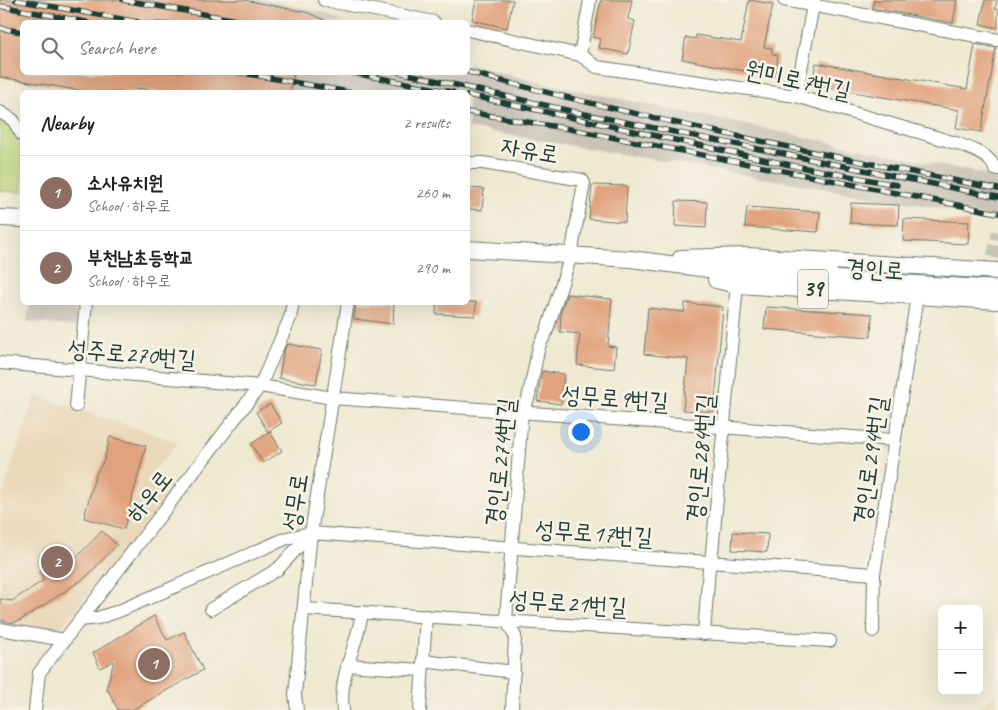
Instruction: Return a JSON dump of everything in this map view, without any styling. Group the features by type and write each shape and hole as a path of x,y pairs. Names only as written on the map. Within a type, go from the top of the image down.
{"main road":[{"path":"0,218 20,219"},
{"name":"경인로","path":"470,249 631,259 739,273 998,289"},
{"name":"경인로","path":"631,259 747,256 998,271"},
{"name":"경인로","path":"631,259 737,284 998,301"}],"street":[{"path":"324,0 367,4 427,20"},
{"path":"580,55 590,0"},
{"path":"784,0 814,3 998,40"},
{"path":"796,96 814,3"},
{"name":"원미로7번길","path":"470,30 580,55 597,67 796,96 959,144 996,162"},
{"path":"0,112 18,118"},
{"name":"자유로","path":"470,163 501,166 582,180 584,183"},
{"name":"경인로274번길","path":"506,620 522,412 538,346 546,333 571,255 584,183"},
{"path":"631,259 749,264 968,282"},
{"name":"경인로284번길","path":"704,634 737,284"},
{"name":"경인로294번길","path":"873,631 874,574 916,296"},
{"path":"76,406 86,305"},
{"name":"하우로","path":"35,710 39,673 260,386 290,318 292,305"},
{"name":"성무로","path":"297,710 295,694 311,533 348,305"},
{"name":"성주로270번길","path":"0,363 260,386 333,398"},
{"name":"성무로9번길","path":"333,398 893,440"},
{"path":"211,609 278,569 311,533"},
{"name":"성무로17번길","path":"80,620 98,618 119,611 287,538 311,533 874,574"},
{"name":"성무로21번길","path":"304,609 830,641"},
{"path":"343,710 342,684 356,642 362,612"},
{"path":"420,710 426,616"},
{"path":"506,620 515,636 512,710"},
{"path":"0,629 65,640"},
{"path":"347,665 422,665 514,672"}],"shaded area":[{"path":"0,0 265,0 326,13 339,20 20,20 20,75 470,75 470,65 534,81 998,177 998,218 470,128 470,90 82,90 0,77"},
{"path":"30,305 77,305 75,327 27,321"},
{"path":"35,395 178,442 147,479 168,496 57,633 0,622 0,502"},
{"path":"998,691 998,710 977,710"}],"green space":[{"path":"0,113 20,138 20,192 0,191"}],"building":[{"path":"0,0 244,0 306,12 324,20 20,20 20,75 293,75 290,90 148,90 138,88 137,90 77,90 0,77"},
{"path":"476,0 513,0 507,28 472,20"},
{"path":"601,0 632,0 628,19 635,21 628,54 599,48 601,39 593,37"},
{"path":"749,0 773,4 764,47 772,48 772,54 778,55 775,77 682,59 686,37 695,39 696,35 741,42"},
{"path":"874,0 957,0 953,23 872,8"},
{"path":"985,0 997,0 995,9 998,9 998,28 980,24"},
{"path":"975,44 996,48 981,132 956,128 959,110 812,85 816,63 967,89"},
{"path":"592,185 627,186 625,222 589,219"},
{"path":"470,188 484,189 482,210 470,209"},
{"path":"676,201 707,202 706,228 675,226"},
{"path":"851,203 899,205 898,225 850,223"},
{"path":"747,207 820,212 818,232 745,227"},
{"path":"904,219 969,222 968,244 903,241"},
{"path":"567,294 612,299 608,346 616,347 614,369 577,365 580,334 560,332 561,311"},
{"path":"470,302 476,302 475,316 436,314 437,305 470,305"},
{"path":"685,303 723,307 714,412 683,410 688,359 644,354 648,308 684,312"},
{"path":"356,305 394,305 393,324 354,319"},
{"path":"766,307 872,314 871,337 764,329"},
{"path":"287,344 322,350 316,384 279,378 283,354"},
{"path":"542,371 564,374 561,404 537,401"},
{"path":"270,404 282,423 268,432 256,412"},
{"path":"270,432 282,451 263,463 251,444"},
{"path":"110,437 146,446 124,529 84,518 95,476 104,460"},
{"path":"102,531 117,545 85,578 21,620 13,623 0,620 0,599 12,601 44,580 39,572 54,562 57,566 63,562 67,567"},
{"path":"733,532 768,534 767,552 732,550"},
{"path":"154,616 167,640 184,632 203,670 132,710 118,710 108,690 106,690 114,661 100,668 93,653"}],"tunnel":[{"path":"968,282 976,278 987,268 993,255 998,232"}],"railway":[{"path":"16,0 127,20"},
{"path":"123,0 238,20"},
{"path":"0,6 75,20"},
{"path":"0,28 20,32"},
{"path":"470,73 666,120 798,149 998,189"},
{"path":"254,75 338,90"},
{"path":"364,75 442,90"},
{"path":"412,75 575,112 998,197"},
{"path":"470,95 795,166 897,185"},
{"path":"470,112 570,129 998,213"}],"place":[{"name":"부천남초등학교","path":"57,562"},
{"name":"소사유치원","path":"154,664"}]}
